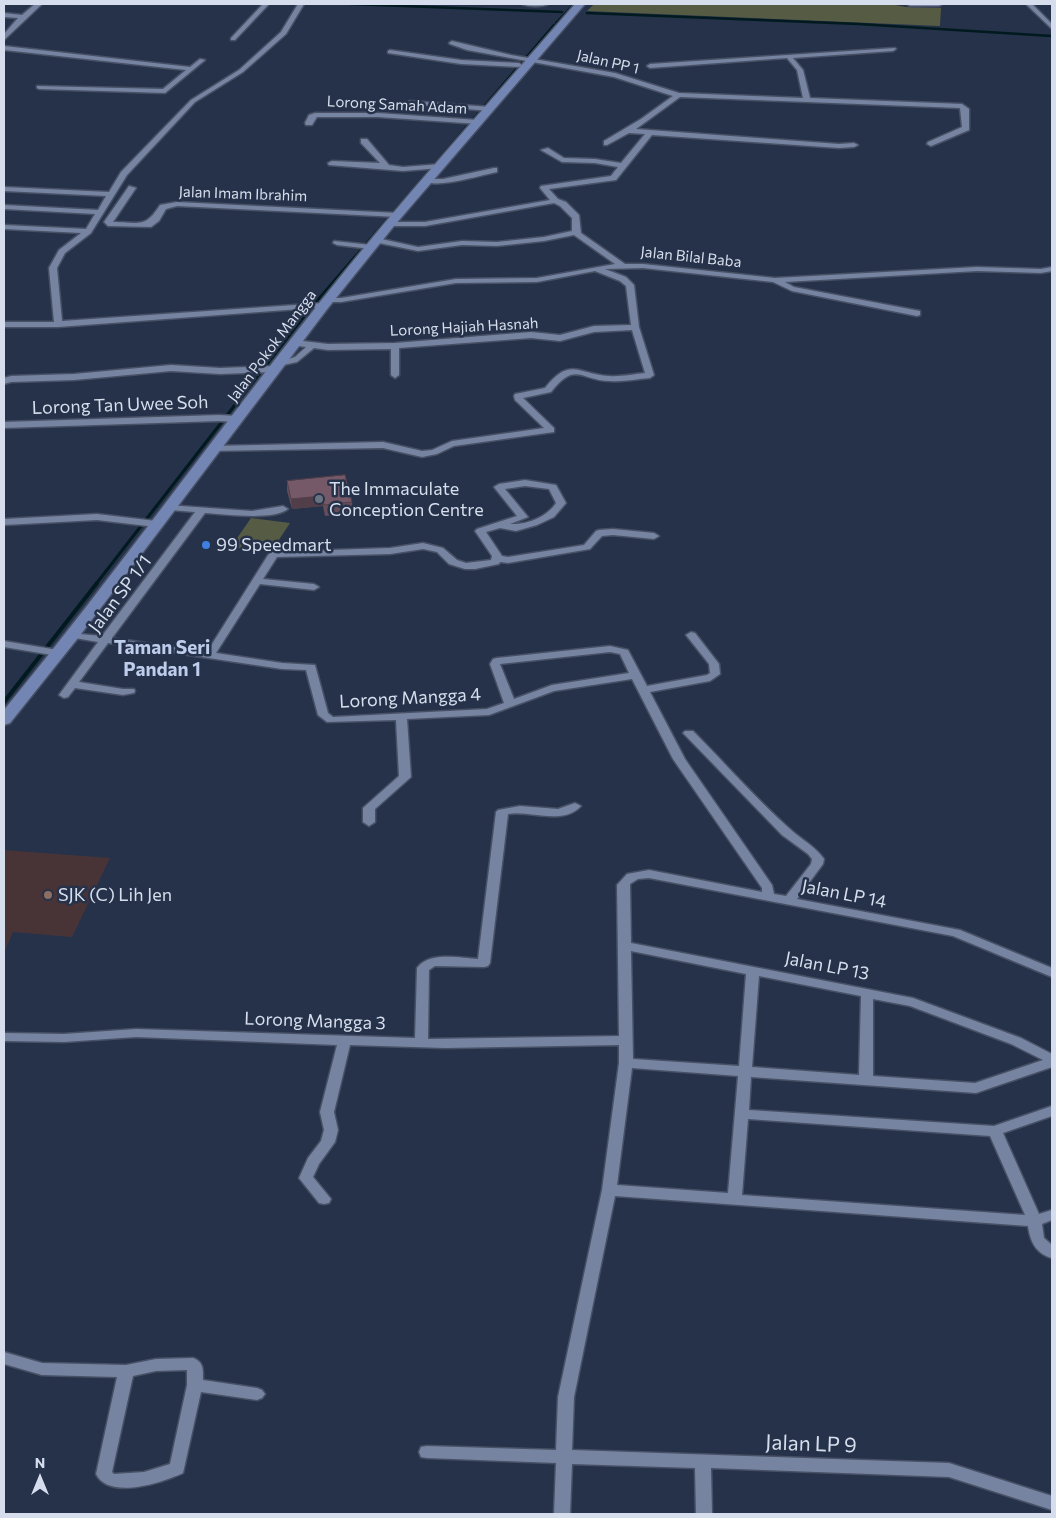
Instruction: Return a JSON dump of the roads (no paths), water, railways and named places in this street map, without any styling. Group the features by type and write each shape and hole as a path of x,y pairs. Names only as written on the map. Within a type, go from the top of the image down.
{"main road":[{"name":"Jalan Pokok Mangga","path":"4,720 54,652 73,634 153,524 170,507 234,419 277,366 368,245 391,217 428,181 476,122 484,109 580,4"}],"street":[{"path":"4,38 23,17 40,4"},
{"path":"233,39 266,4"},
{"path":"58,324 53,268 62,252 88,231 124,174 193,101 241,71 284,33 301,4"},
{"path":"525,4 546,4"},
{"path":"910,4 939,4"},
{"path":"1029,4 1052,27"},
{"path":"4,15 23,17"},
{"path":"452,43 527,62"},
{"path":"4,48 192,69"},
{"path":"650,66 893,49"},
{"path":"390,52 461,62 510,64 527,62"},
{"path":"788,56 800,70 807,99"},
{"path":"40,87 165,91 202,60"},
{"name":"Jalan PP 1","path":"527,62 614,75 678,95 962,106 965,109 966,128 931,144"},
{"path":"607,143 630,131 661,110 678,95"},
{"path":"410,104 484,109"},
{"path":"359,123 363,107"},
{"name":"Lorong Samah Adam","path":"309,123 312,116 315,115 360,115 476,122"},
{"path":"630,131 649,134 854,145"},
{"path":"622,265 582,238 576,232 576,217 562,204 555,201 544,188 609,179 617,175 649,134"},
{"path":"364,141 385,166"},
{"path":"545,150 562,160 596,161 624,166"},
{"path":"332,163 385,166 394,169 439,166"},
{"path":"428,181 443,181 494,170"},
{"name":"Jalan Imam Ibrahim","path":"132,188 108,222 112,224 148,224 156,219 163,207 177,204 391,217"},
{"path":"4,189 112,194"},
{"path":"391,217 425,224 555,201"},
{"path":"4,207 100,212"},
{"path":"4,227 88,231"},
{"path":"337,243 418,249 462,244 498,244 544,239 576,232"},
{"name":"Jalan Bilal Baba","path":"4,326 58,324 303,306 456,281 537,280 622,265 775,280 977,269 1042,271 1052,269"},
{"path":"214,449 383,445 422,454 434,452 452,444 551,430 518,396 548,390 559,376 565,373 582,372 609,379 650,375 634,327 630,285 623,279 596,269"},
{"path":"775,280 792,289 917,313"},
{"name":"Lorong Hajiah Hasnah","path":"294,342 312,345 395,346 531,335 560,338 594,329 634,327"},
{"path":"4,381 171,368 220,371 260,370 296,361 312,345"},
{"path":"395,346 395,375"},
{"name":"Lorong Tan Uwee Soh","path":"4,425 234,419"},
{"path":"497,559 480,531 523,517 499,486 525,483 553,487 561,503 549,517 513,528 501,525"},
{"path":"170,507 252,514 283,509"},
{"name":"Jalan SP 1/1","path":"64,695 201,511"},
{"path":"4,522 97,516 153,524"},
{"path":"210,655 274,554 390,551 423,546 440,550 453,562 466,566 486,564 497,559 508,560 587,547 598,533 613,532 654,536"},
{"path":"258,581 314,587"},
{"name":"Lorong Mangga 4","path":"73,634 282,666 311,667 323,715 331,720 489,712 552,688 636,675"},
{"path":"645,690 710,678 715,674 714,664 691,635"},
{"path":"4,644 54,652"},
{"path":"510,704 495,664 502,660 610,649 624,652 679,759 768,888 768,897"},
{"path":"73,684 123,692 130,691"},
{"path":"369,822 369,808 405,777 401,717"},
{"path":"689,733 786,832 812,851 818,859 817,864 789,901"},
{"path":"421,1043 423,968 434,962 484,963 502,812 558,812 569,810 574,806"},
{"name":"Jalan LP 14","path":"626,946 623,885 625,881 641,874 649,874 956,933 1052,973"},
{"path":"562,1514 566,1397 609,1190 626,1063 626,946"},
{"name":"Jalan LP 13","path":"626,946 913,1002 1016,1041 1052,1060"},
{"path":"735,1199 753,971"},
{"path":"866,1080 867,993"},
{"name":"Lorong Mangga 3","path":"4,1037 64,1038 136,1034 421,1043 626,1040"},
{"path":"324,1199 306,1178 313,1162 328,1142 331,1130 328,1112 344,1041"},
{"path":"626,1063 976,1088 1052,1060"},
{"path":"742,1114 994,1131 1052,1111"},
{"path":"994,1131 1035,1221 1037,1240 1052,1253"},
{"path":"609,1190 1035,1221 1052,1215"},
{"path":"4,1358 42,1369 126,1371 156,1365 193,1364 195,1366 195,1385 177,1468 164,1474 117,1481 109,1480 104,1474 126,1371"},
{"path":"195,1385 257,1394"},
{"name":"Jalan LP 9","path":"426,1452 949,1470 1052,1503"},
{"path":"703,1462 704,1514"}],"waterway":[{"path":"350,4 562,12"},
{"path":"556,23 574,4"},
{"path":"587,13 858,24 1052,36"},
{"path":"354,258 554,25"},
{"path":"96,584 304,316 355,257"},
{"path":"4,702 97,583"}],"place":[{"name":"The Immaculate Conception Centre","path":"319,499"},
{"name":"99 Speedmart","path":"206,545"},
{"name":"SJK (C) Lih Jen","path":"48,895"}],"district":[{"name":"Taman Seri Pandan 1","path":"162,659"}]}
